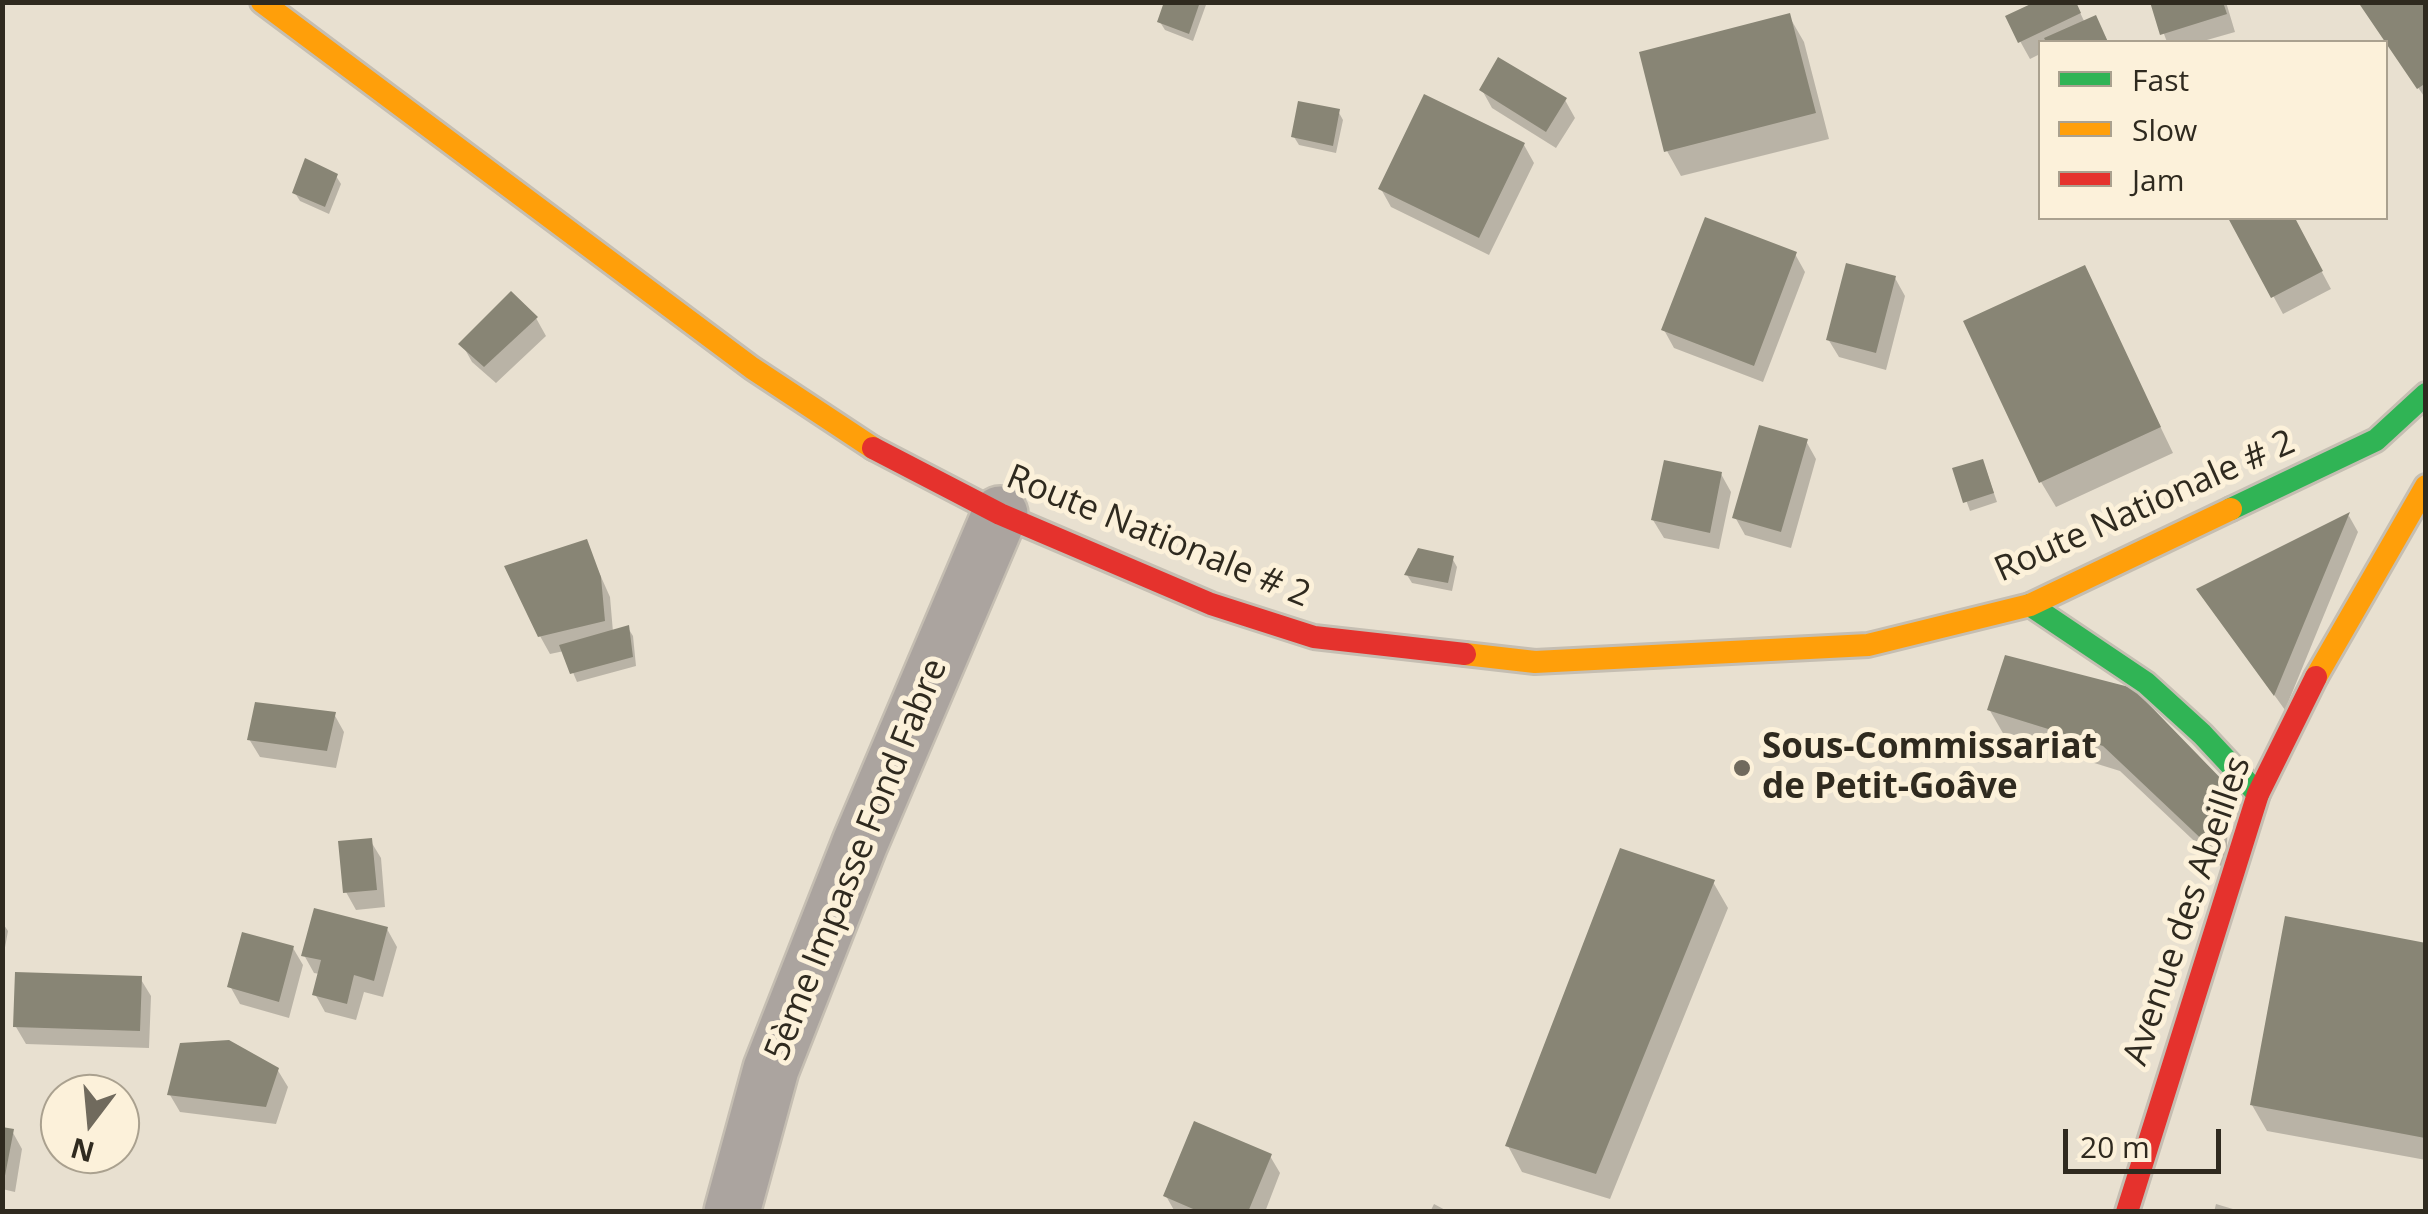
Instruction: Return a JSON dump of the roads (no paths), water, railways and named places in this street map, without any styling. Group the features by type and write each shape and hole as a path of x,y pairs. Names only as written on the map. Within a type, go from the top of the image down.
{"main road":[{"name":"Route Nationale # 2","path":"262,2 752,368 853,437 1000,514 1211,604 1314,637 1535,662 1868,645 2030,605 2376,440 2426,394"},
{"name":"Avenue des Abeilles","path":"2128,1212 2258,794 2334,642 2426,486"},
{"path":"2030,605 2146,683 2202,734 2258,794"}],"street":[{"name":"5ème Impasse Fond Fabre","path":"732,1212 770,1070 860,843 1000,514"}],"place":[{"name":"Sous-Commissariat de Petit-Goâve","path":"1742,768"}]}
